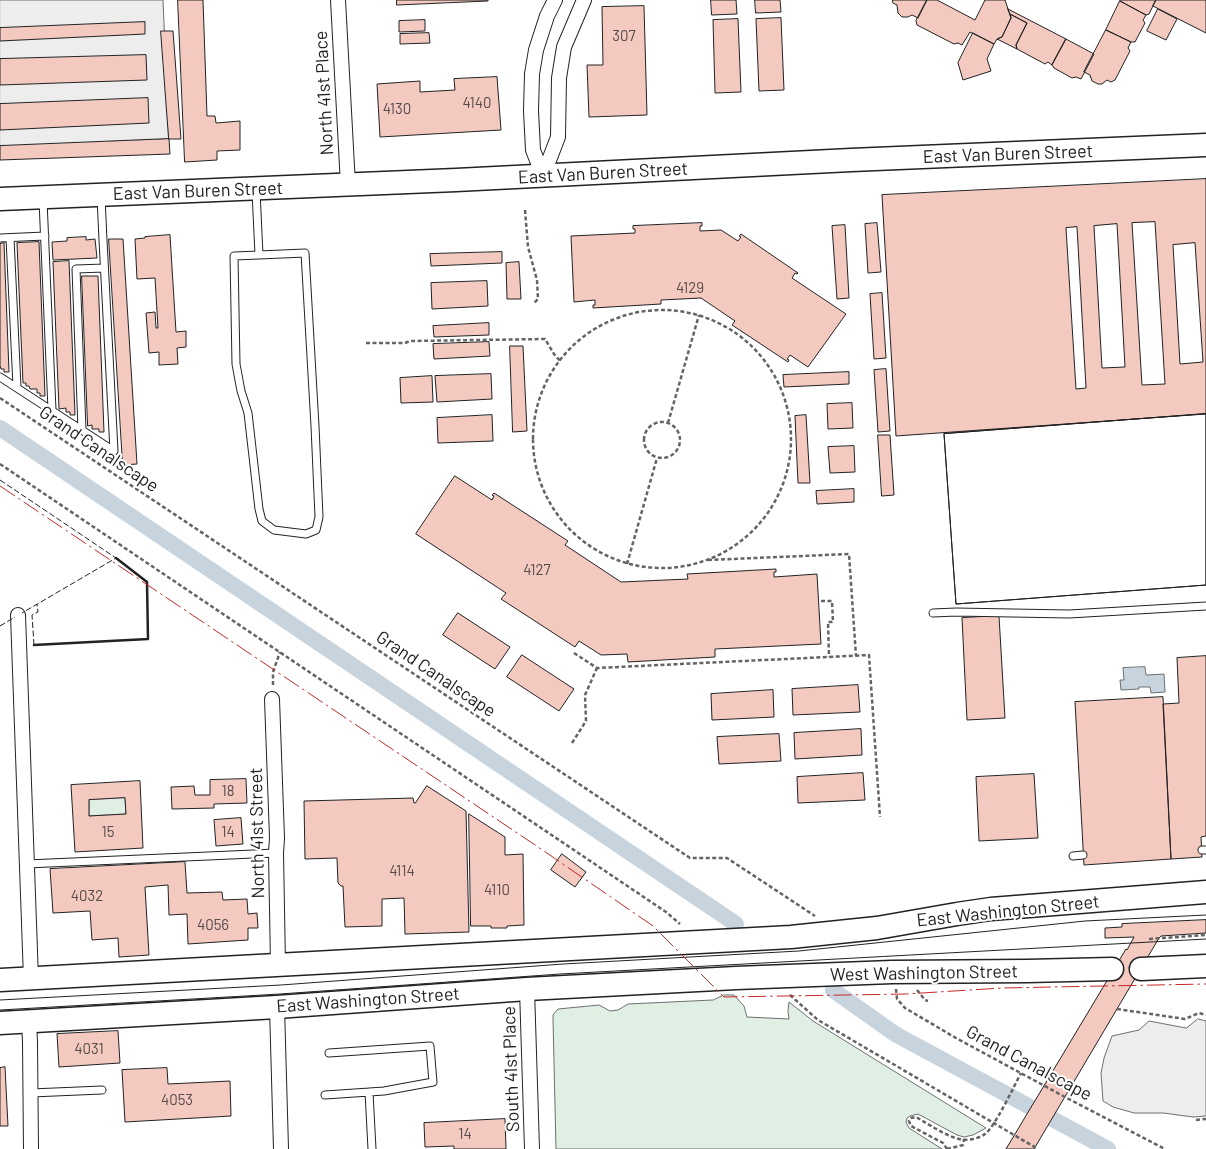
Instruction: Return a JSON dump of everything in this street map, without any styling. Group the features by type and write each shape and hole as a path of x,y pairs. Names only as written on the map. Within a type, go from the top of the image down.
{"main road":[{"name":"East Van Buren Street","path":"0,199 348,185 851,160 1206,145"},
{"name":"East Washington Street","path":"816,928 877,928 991,909 1206,892"},
{"path":"0,980 389,958 681,936 705,942 816,928"},
{"path":"1141,969 1206,966"},
{"name":"West Washington Street","path":"736,978 871,973 1112,969"},
{"name":"East Washington Street","path":"0,1023 277,1007 527,989 736,978"}],"street":[{"name":"North 41st Place","path":"338,0 348,185"},
{"path":"544,176 533,150 532,74 536,50 547,16 555,0"},
{"path":"544,176 558,137 558,78 564,47 584,0"},
{"path":"18,615 31,979"},
{"name":"North 41st Street","path":"272,699 277,838 278,965"},
{"name":"South 41st Place","path":"527,989 532,1149"},
{"path":"277,1007 281,1149"},
{"path":"29,1021 32,1149"}],"lane":[{"path":"256,189 259,255"},
{"path":"0,376 114,451 101,195"},
{"path":"43,197 52,410"},
{"path":"0,238 45,236"},
{"path":"10,238 16,387"},
{"path":"305,253 319,517 316,530 306,534 274,530 262,521 259,509 248,413 241,391 236,364 234,256 259,255 305,253"},
{"path":"82,430 76,269 104,268"},
{"path":"933,613 1069,614 1206,606"},
{"path":"27,864 276,853"},
{"path":"1073,856 1083,856"},
{"path":"325,1095 384,1091 433,1082 430,1046 329,1053"},
{"path":"31,1092 102,1090"},
{"path":"369,1092 372,1149"}],"path":[{"path":"525,210 528,247 537,280 538,299 533,304"},
{"path":"707,560 734,546 757,527 772,507 783,485 790,460 792,435 789,410 781,386 766,362 747,341 724,325 699,315 669,310 641,311 613,319 588,333 568,351 551,372 540,395 534,421 533,447 538,476 550,504 568,528 591,547 627,564 647,567 678,567 707,560 849,554 856,656"},
{"path":"668,423 699,315"},
{"path":"366,343 545,338 560,361"},
{"name":"Grand Canalscape","path":"0,398 690,858 727,858 816,916 816,928"},
{"path":"661,422 668,423 678,430 681,442 679,449 670,457 658,458 652,456 647,451 644,445 644,438 649,427 661,422"},
{"path":"627,564 658,458"},
{"path":"0,464 666,912 681,936"},
{"path":"821,601 832,601 833,622 828,622 830,657"},
{"path":"272,699 273,672 280,652"},
{"path":"574,653 598,668 869,655 880,817"},
{"path":"572,743 586,721 584,695 598,668"},
{"path":"1149,939 1206,935"},
{"name":"Grand Canalscape","path":"895,985 897,999 905,1008 1021,1074 1165,1149"},
{"path":"788,993 818,1020 1038,1149"},
{"path":"1117,1009 1186,1019 1199,1014 1206,1014"},
{"path":"964,1140 963,1145 947,1149 943,1144 911,1126 909,1121 911,1118 916,1118 950,1136 964,1140 980,1137 989,1131 1021,1074"},
{"path":"1196,1120 1206,1119"}],"green space":[{"path":"125,798 126,814 89,816 89,800"},
{"path":"724,995 734,995 744,1006 747,1017 789,1019 789,1002 813,1021 986,1128 973,1135 964,1137 918,1114 907,1118 906,1122 909,1128 942,1149 556,1149 553,1015 558,1009 599,1005 610,1011 618,1010 628,1004 713,1000"}],"shaded area":[{"path":"0,0 163,0 169,139 0,148"},
{"path":"1145,667 1146,675 1164,674 1165,692 1151,693 1150,687 1121,690 1120,680 1124,680 1123,668"},
{"path":"1198,1019 1206,1021 1206,1116 1193,1117 1163,1113 1134,1113 1113,1107 1103,1101 1101,1073 1112,1036 1139,1030 1149,1021 1186,1028"}],"building":[{"path":"178,0 203,0 207,116 215,116 216,123 240,121 240,150 217,151 217,160 185,162"},
{"path":"397,0 488,0 488,1 397,5"},
{"path":"711,0 736,0 737,14 712,15"},
{"path":"755,0 780,0 781,12 756,13"},
{"path":"893,0 927,0 918,18 912,15 902,17 898,13 897,5 893,3"},
{"path":"927,0 937,0 975,20 985,0 1005,0 1011,18 1002,37 997,39 994,44 970,32 962,45 954,44 917,25 916,21"},
{"path":"1121,0 1156,0 1149,14 1146,15"},
{"path":"1156,0 1206,0 1206,33 1153,6"},
{"path":"1120,1 1146,15 1143,20 1145,23 1135,42 1131,42 1106,30"},
{"path":"644,6 647,115 589,117 587,65 603,65 602,7"},
{"path":"1008,9 1066,39 1052,65 1048,62 1045,64 1017,49 1016,45 1027,23 1010,14"},
{"path":"1158,9 1177,19 1166,40 1147,31"},
{"path":"1010,14 1027,23 1016,45 1017,49 997,39 1002,37 1011,18"},
{"path":"781,18 784,90 759,91 756,19"},
{"path":"738,19 741,92 715,93 713,20"},
{"path":"425,20 425,31 399,32 399,21"},
{"path":"145,22 145,34 0,41 0,28"},
{"path":"1106,30 1131,42 1128,48 1130,51 1115,80 1111,82 1107,80 1102,84 1098,84 1092,81 1090,75 1084,72"},
{"path":"161,31 173,31 181,139 169,139"},
{"path":"429,33 430,43 400,44 400,34"},
{"path":"973,33 994,44 987,59 991,71 963,80 958,63"},
{"path":"1066,39 1094,54 1081,79 1072,78 1052,65"},
{"path":"146,55 147,80 0,85 0,59"},
{"path":"497,77 501,130 380,137 377,84 420,81 420,92 455,90 454,79"},
{"path":"148,98 149,123 0,130 0,104"},
{"path":"169,139 170,154 0,160 0,146"},
{"path":"1206,179 1206,414 896,436 882,195"},
{"path":"1155,222 1165,384 1142,385 1132,223"},
{"path":"702,223 700,231 721,230 738,241 741,234 798,273 795,273 792,278 846,314 808,367 790,355 787,359 789,360 788,362 732,325 735,321 701,298 661,300 661,304 593,308 595,300 574,302 571,236 635,233 633,226"},
{"path":"877,223 881,272 868,273 865,224"},
{"path":"1117,224 1125,367 1102,368 1094,226"},
{"path":"845,225 849,298 837,299 832,226"},
{"path":"1077,227 1086,388 1076,389 1066,228"},
{"path":"170,235 176,332 186,331 186,347 177,348 178,364 159,365 159,352 149,353 146,313 155,312 156,328 158,328 155,278 137,279 135,239"},
{"path":"86,237 86,240 95,239 97,258 53,260 52,242 67,241 67,238"},
{"path":"109,239 123,239 137,464 123,465"},
{"path":"39,242 45,396 40,396 40,393 37,393 37,389 30,389 29,386 26,386 26,383 23,383 17,243"},
{"path":"4,243 9,372 4,372 4,369 1,369 0,366 0,244"},
{"path":"1195,243 1203,362 1180,364 1173,245"},
{"path":"502,252 502,263 431,266 430,254"},
{"path":"69,261 75,415 70,415 70,412 66,412 66,408 59,409 53,262"},
{"path":"519,262 521,299 507,299 506,263"},
{"path":"82,276 98,276 104,432 99,432 99,429 92,429 92,425 88,426"},
{"path":"487,281 488,306 432,309 431,283"},
{"path":"882,293 886,358 874,359 870,294"},
{"path":"489,323 489,335 434,337 433,326"},
{"path":"489,342 490,356 434,359 433,344"},
{"path":"510,346 523,346 527,431 513,432"},
{"path":"886,369 890,431 878,432 874,370"},
{"path":"849,372 849,384 784,387 783,375"},
{"path":"491,374 492,399 437,402 435,376"},
{"path":"432,376 433,402 401,403 400,378"},
{"path":"852,403 853,428 828,429 827,404"},
{"path":"1206,414 1206,585 956,604 944,434"},
{"path":"1206,414 1206,585 956,604 944,434"},
{"path":"492,415 493,441 438,443 437,418"},
{"path":"806,415 810,483 798,483 795,416"},
{"path":"878,435 890,435 894,495 882,496"},
{"path":"854,446 855,472 830,473 828,447"},
{"path":"455,476 492,500 494,493 568,541 565,545 621,582 688,579 687,574 776,569 774,577 817,574 821,644 715,649 715,657 628,662 627,654 601,655 579,641 575,647 501,599 506,593 416,534"},
{"path":"854,489 854,502 817,504 816,491"},
{"path":"458,613 510,647 495,669 443,635"},
{"path":"999,616 1005,718 967,720 962,618"},
{"path":"522,655 574,689 559,711 507,677"},
{"path":"1206,656 1206,836 1201,837 1202,857 1171,859 1163,704 1179,703 1177,658"},
{"path":"858,685 860,712 793,715 792,689"},
{"path":"773,690 774,717 712,720 711,694"},
{"path":"1163,697 1171,859 1084,865 1075,702"},
{"path":"861,729 862,755 795,759 794,733"},
{"path":"779,734 781,761 719,764 717,737"},
{"path":"863,773 865,800 798,803 797,777"},
{"path":"1034,774 1038,838 979,841 976,777"},
{"path":"246,779 247,803 214,804 214,808 172,809 171,787 194,786 195,795 210,795 210,780"},
{"path":"140,781 143,848 75,852 71,785","holes":["125,798 126,814 89,816 89,800"]},
{"path":"427,786 466,811 469,932 405,934 404,898 382,899 382,926 345,927 343,886 338,883 337,858 305,859 304,801 413,798 415,803"},
{"path":"469,814 505,837 505,855 523,854 524,925 507,926 507,928 471,926"},
{"path":"241,818 243,844 216,846 214,820"},
{"path":"562,854 586,872 575,887 551,870"},
{"path":"185,862 187,893 222,892 223,900 247,899 248,914 257,913 258,928 248,928 248,940 188,944 187,914 169,915 168,885 145,887 149,955 119,957 118,938 92,940 90,911 53,913 50,869"},
{"path":"1206,920 1206,933 1161,936 1159,938 1034,1149 1006,1149 1134,937 1105,938 1105,928 1122,927 1122,924"},
{"path":"118,1031 120,1063 59,1067 57,1034"},
{"path":"5,1067 8,1126 0,1126 0,1068"},
{"path":"167,1068 168,1084 230,1081 231,1116 125,1122 122,1070"},
{"path":"505,1119 506,1149 454,1149 454,1146 425,1147 424,1123"}],"waterway":[{"path":"0,428 736,924"},
{"path":"833,990 895,1034 1108,1149"}],"tram line":[{"path":"0,1000 281,985 563,964 799,951 1085,921 1206,915"},
{"path":"0,1010 280,994 560,974 1206,939"}],"fence":[{"path":"0,480 116,558 22,613"},
{"path":"34,645 32,615 38,612 37,604"},
{"path":"0,626 15,617"}],"wall":[{"path":"34,645 148,639 147,582 116,558"}],"power":[{"path":"0,486 653,926 724,997 906,994 1002,988 1206,984"}]}
